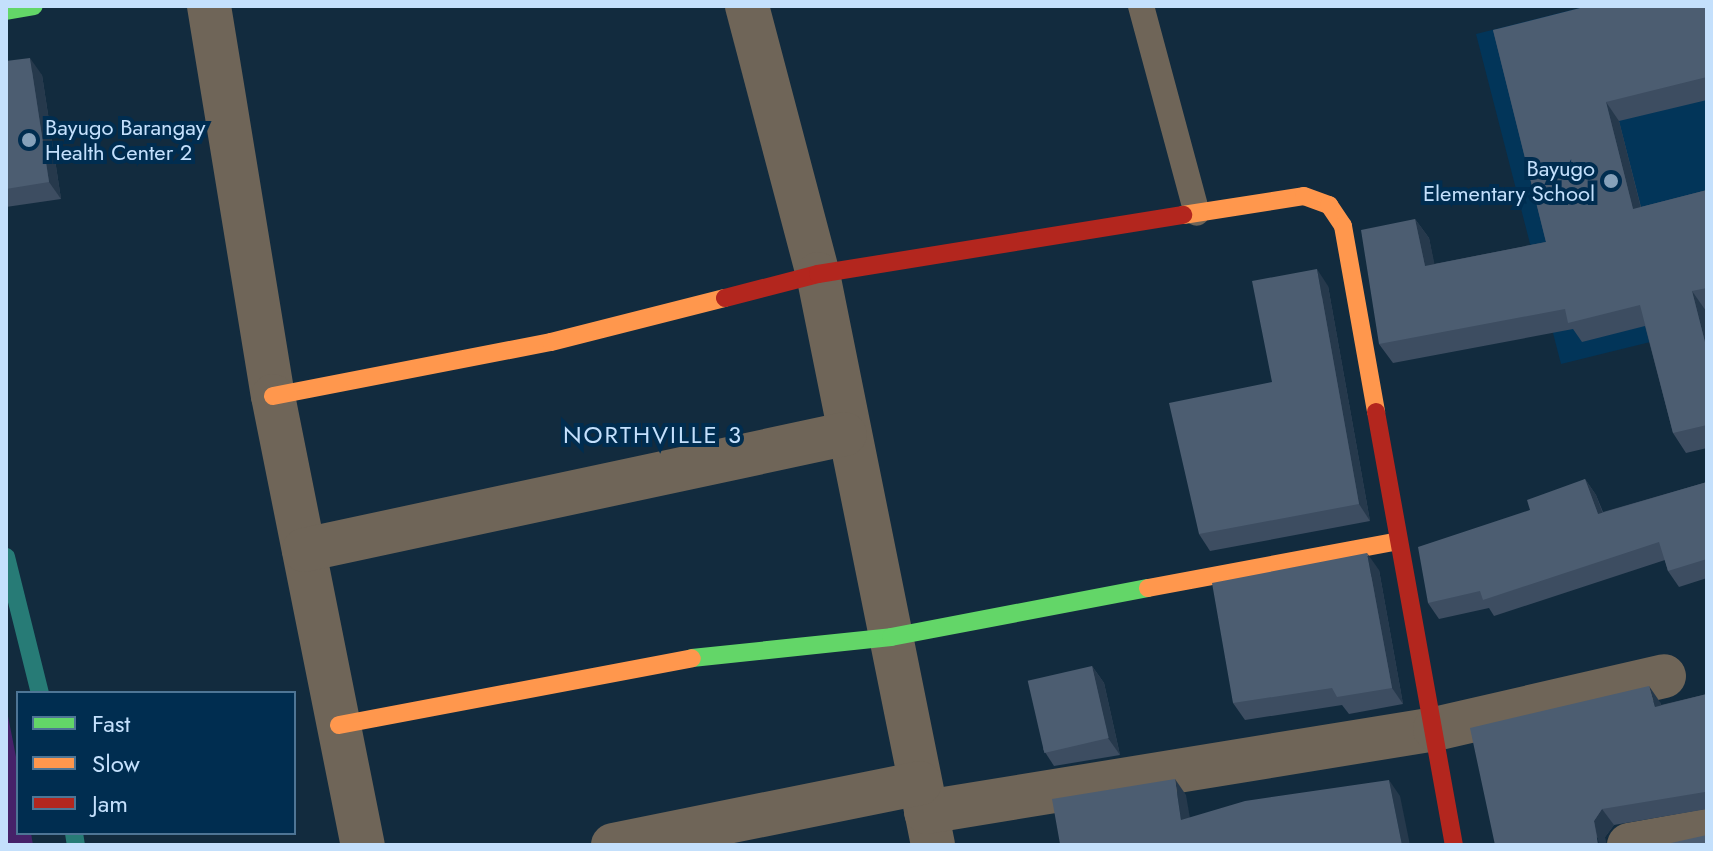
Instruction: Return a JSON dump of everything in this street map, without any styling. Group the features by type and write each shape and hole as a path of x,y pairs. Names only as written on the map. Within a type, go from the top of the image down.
{"street":[{"path":"6,11 34,6"},
{"path":"209,6 273,396 363,845"},
{"path":"747,6 818,274 845,434 891,637 926,813"},
{"path":"273,396 551,342 818,274 1304,196 1329,205 1343,226 1454,845"},
{"path":"304,550 845,434"},
{"path":"339,725 625,665 891,637 1398,541"},
{"path":"613,845 926,813 1435,729 1664,676"},
{"path":"1629,845 1707,831"}],"lane":[{"path":"1141,6 1197,213"}],"shaded area":[{"name":"Bayugo Elementary School","path":"1587,6 1707,6 1707,328 1561,364 1476,34"},
{"path":"6,706 16,757 16,835 31,835 33,845 6,845"}],"building":[{"name":"Bayugo Elementary School","path":"1588,6 1707,6 1707,77 1606,102 1633,209 1707,190 1707,288 1692,291 1707,350 1707,425 1673,433 1640,305 1568,323 1565,309 1379,344 1361,230 1415,219 1425,266 1546,242 1493,30"},
{"name":"Bayugo Barangay Health Center 2","path":"30,58 49,182 6,189 6,61"},
{"path":"1317,269 1359,504 1199,534 1169,403 1272,382 1252,281"},
{"path":"1585,479 1598,514 1707,482 1707,559 1668,571 1659,542 1483,600 1480,591 1428,603 1418,547 1530,510 1527,500"},
{"path":"1367,553 1392,688 1337,697 1332,688 1233,703 1212,583"},
{"path":"1092,666 1109,738 1044,753 1028,681"},
{"path":"1649,686 1655,707 1707,694 1707,794 1602,809 1594,821 1600,845 1495,845 1470,728"},
{"path":"1175,779 1181,820 1245,801 1389,780 1402,845 1056,845 1060,844 1052,799"},
{"path":"1707,835 1707,845 1662,845"}],"waterway":[{"path":"6,557 40,691"},
{"path":"74,835 76,845"}],"traffic: fast":[{"path":"6,11 34,6"},
{"path":"692,658 891,637 1148,588"}],"traffic: slow":[{"path":"1183,215 1304,196 1329,205 1343,226 1376,412"},
{"path":"273,396 551,342 725,298"},
{"path":"1148,588 1398,541"},
{"path":"339,725 692,658"}],"traffic: jam":[{"path":"725,298 818,274 1183,215"},
{"path":"1376,412 1454,845"}],"place":[{"name":"Bayugo Barangay Health Center 2","path":"29,140"},
{"name":"Bayugo Elementary School","path":"1611,181"}],"district":[{"name":"NORTHVILLE 3","path":"653,435"}]}
